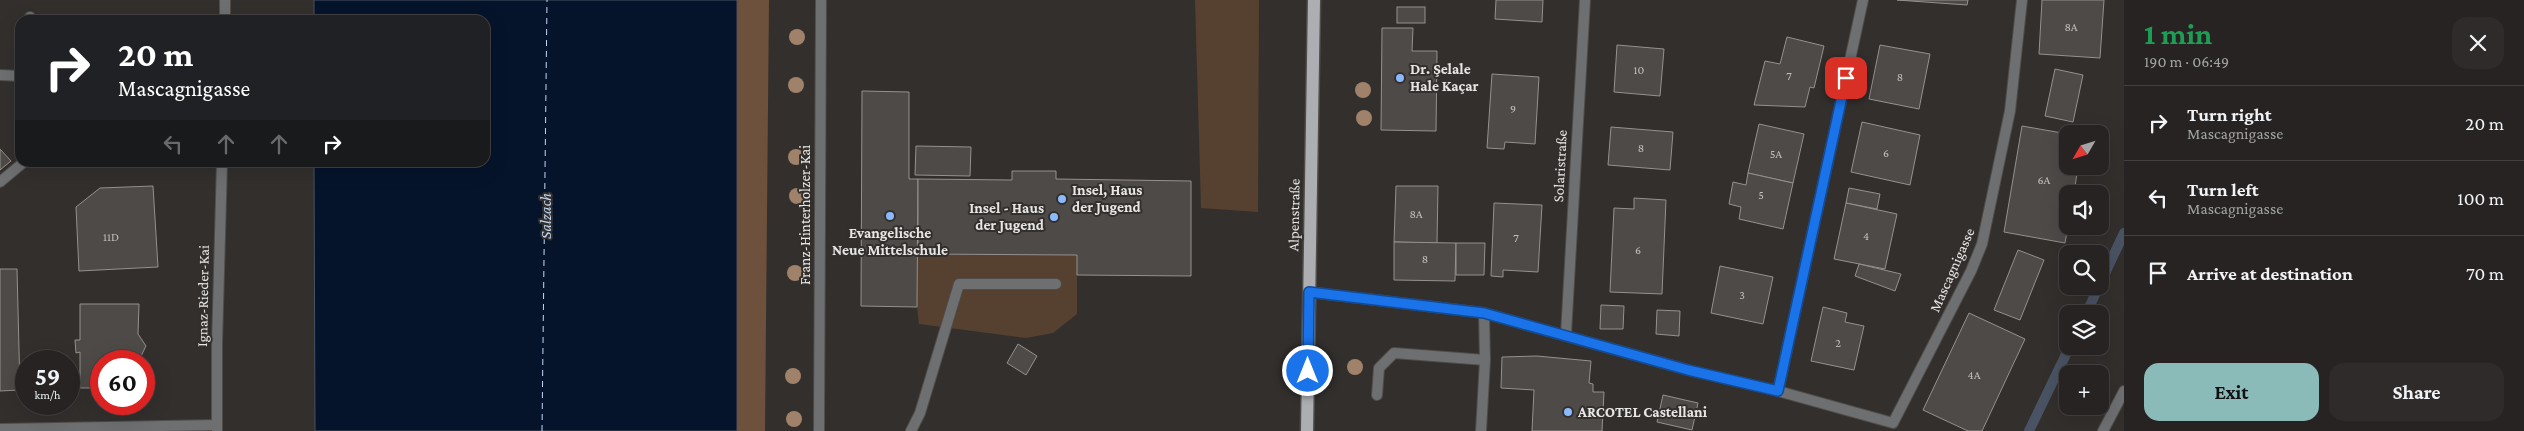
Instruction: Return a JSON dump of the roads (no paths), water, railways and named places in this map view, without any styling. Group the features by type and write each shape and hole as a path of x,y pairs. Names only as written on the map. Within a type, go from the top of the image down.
{"main road":[{"name":"Alpenstraße","path":"1307,431 1314,0"}],"street":[{"path":"224,15 225,0"},
{"name":"Franz-Hinterholzer-Kai","path":"818,431 821,0"},
{"name":"Solaristraße","path":"1566,334 1585,0"},
{"path":"1778,391 1863,0"},
{"name":"Mascagnigasse","path":"1309,292 1484,313 1566,334 1688,370 1778,391 1893,423 1967,280 1982,244 2010,111 2022,0"},
{"path":"0,75 15,76"},
{"path":"0,182 18,167"},
{"name":"Ignaz-Rieder-Kai","path":"217,428 217,344 222,167"},
{"path":"911,431 920,413 960,284 1056,284"},
{"path":"1481,431 1485,360 1484,313"},
{"path":"1377,395 1379,368 1394,353 1485,360"},
{"path":"2103,431 2124,391"},
{"path":"0,428 217,428"}],"water":[{"name":"Salzach","path":"314,0 737,0 737,431 315,431 314,167 490,167 490,15 314,15"}],"waterway":[{"path":"2109,265 2124,233"},
{"path":"2090,305 2095,295"},
{"path":"2029,431 2066,355"}],"place":[{"name":"Dr. Şelale Hale Kaçar","path":"1400,78"},
{"name":"Insel, Haus der Jugend","path":"1062,199"},
{"name":"Evangelische Neue Mittelschule","path":"890,216"},
{"name":"Insel - Haus der Jugend","path":"1054,217"},
{"name":"ARCOTEL Castellani","path":"1568,412"}]}
